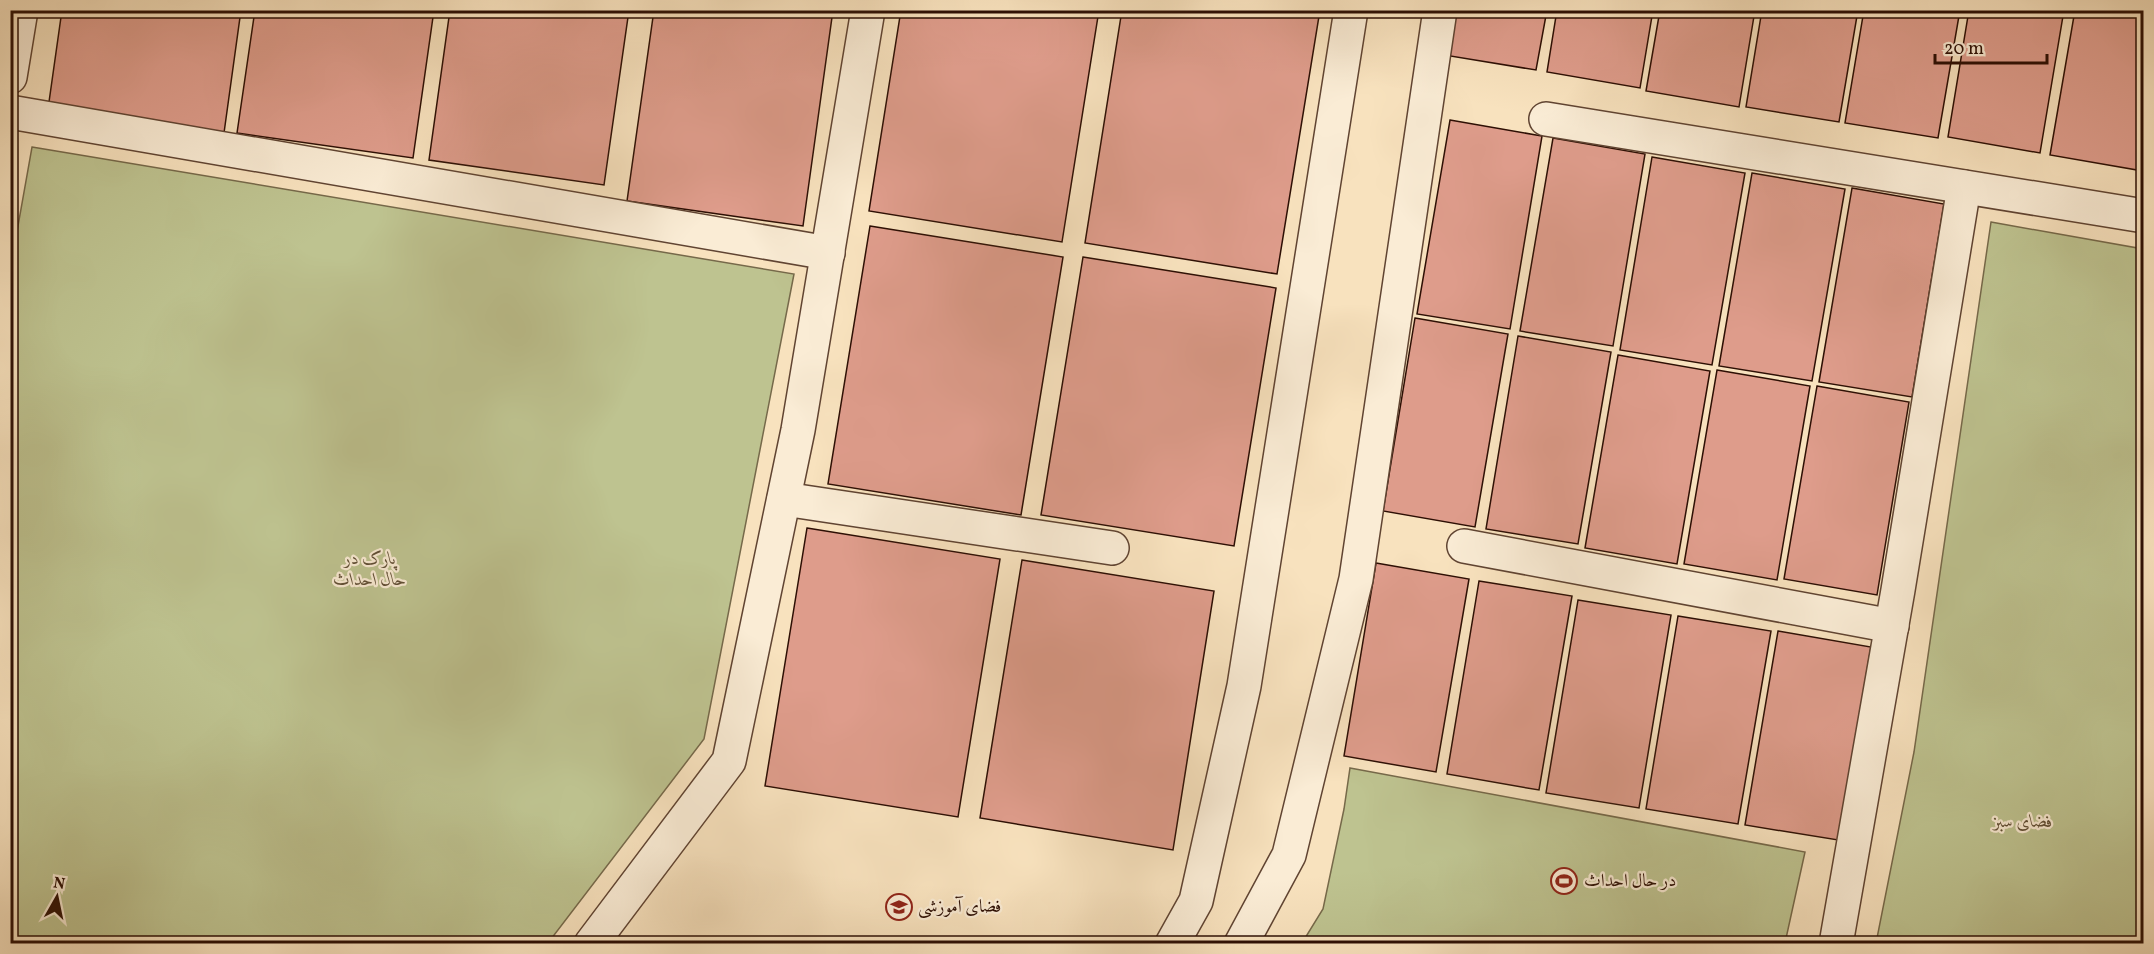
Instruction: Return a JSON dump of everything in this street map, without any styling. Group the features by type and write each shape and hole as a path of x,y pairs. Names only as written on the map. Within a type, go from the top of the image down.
{"street":[{"path":"10,77 21,10"},
{"path":"591,944 729,761 798,430 868,10"},
{"path":"1172,944 1196,901 1244,686 1351,10"},
{"path":"1240,944 1289,855 1356,579 1440,10"},
{"path":"10,112 828,253"},
{"path":"1546,119 2144,216"},
{"path":"1836,944 1892,626 1964,187"},
{"path":"784,499 1112,548"},
{"path":"1464,546 1892,626"}],"green space":[{"name":"پارک در حال احداث","path":"32,147 794,274 704,739 548,943 11,943 10,271"},
{"name":"فضای سبز","path":"1991,222 2143,249 2143,943 1876,943 1914,752"},
{"name":"در حال احداث","path":"1350,768 1805,852 1785,943 1302,943 1323,909 1344,809"}],"building":[{"path":"62,10 241,10 224,133 48,109"},
{"path":"255,10 434,10 413,158 237,133"},
{"path":"450,10 629,10 604,185 429,160"},
{"path":"654,10 833,10 803,226 627,201"},
{"path":"901,10 1099,10 1062,242 869,211"},
{"path":"1122,10 1284,10 1319,16 1277,274 1085,243"},
{"path":"1451,10 1547,10 1536,70 1444,55"},
{"path":"1557,10 1653,10 1640,88 1547,72"},
{"path":"1660,10 1755,10 1739,107 1646,91"},
{"path":"1762,10 1858,10 1839,122 1746,107"},
{"path":"1864,10 1960,10 1938,138 1845,123"},
{"path":"1969,10 2064,10 2040,153 1948,137"},
{"path":"2075,10 2144,10 2143,171 2050,155"},
{"path":"1450,120 1542,136 1510,329 1417,314"},
{"path":"1553,138 1645,154 1613,346 1520,331"},
{"path":"1652,157 1745,173 1712,365 1620,350"},
{"path":"1752,173 1845,189 1812,381 1719,366"},
{"path":"1852,188 1944,204 1912,397 1819,382"},
{"path":"870,226 1063,257 1021,515 828,484"},
{"path":"1083,257 1276,288 1234,546 1041,515"},
{"path":"1415,318 1508,334 1475,527 1383,511"},
{"path":"1518,336 1611,352 1578,544 1486,529"},
{"path":"1618,355 1710,371 1677,564 1585,548"},
{"path":"1717,370 1810,386 1777,580 1684,564"},
{"path":"1817,386 1909,402 1877,595 1784,579"},
{"path":"807,528 1000,559 958,817 765,786"},
{"path":"1022,560 1214,591 1173,850 980,818"},
{"path":"1376,563 1469,579 1436,772 1344,756"},
{"path":"1479,581 1572,596 1539,790 1447,774"},
{"path":"1578,600 1671,615 1639,808 1546,793"},
{"path":"1678,616 1771,631 1738,824 1646,809"},
{"path":"1778,631 1871,647 1838,840 1745,825"}],"place":[{"name":"در حال احداث","path":"1564,881"},
{"name":"فضای آموزشی","path":"899,907"}]}
